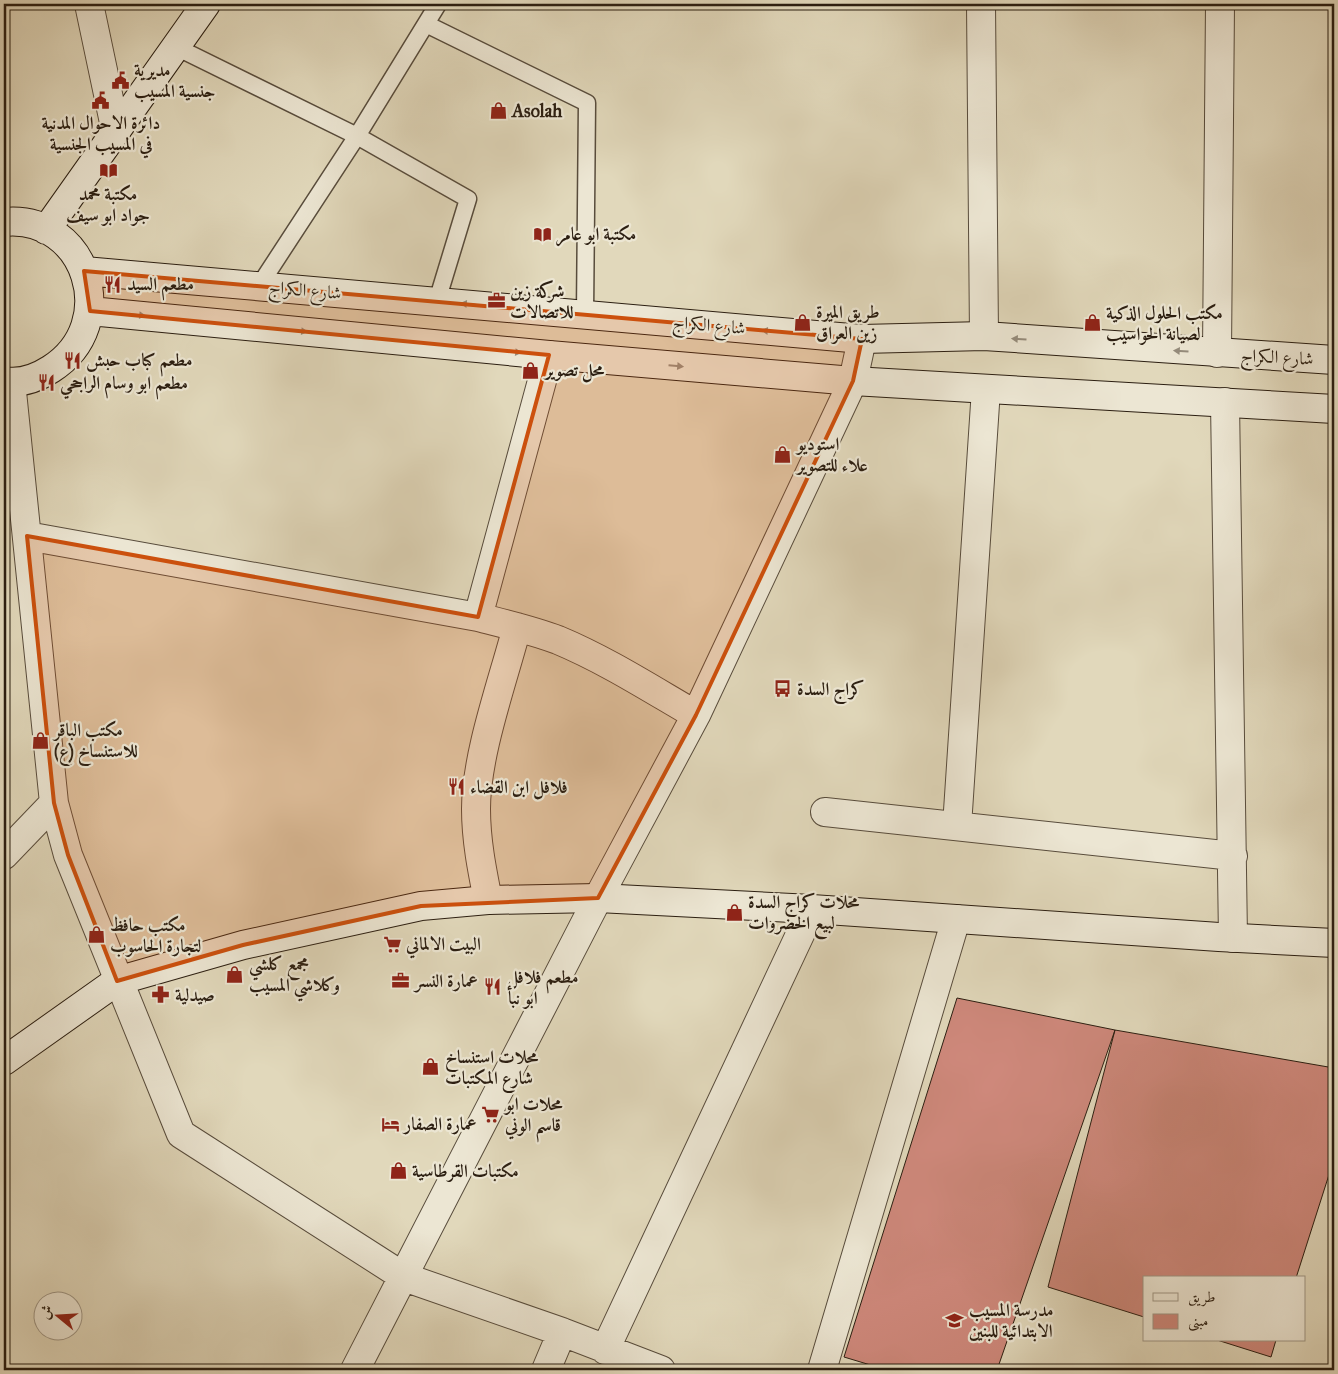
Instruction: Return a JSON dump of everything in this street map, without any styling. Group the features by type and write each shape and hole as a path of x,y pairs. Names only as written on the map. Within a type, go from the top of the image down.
{"street":[{"path":"89,4 116,132"},
{"path":"46,230 206,4"},
{"path":"981,4 984,336"},
{"path":"1217,353 1220,4"},
{"path":"4,222 27,223 46,230 62,240 75,254 84,271 89,290 90,311 82,338 64,361 39,377 8,381 54,803 68,855 117,981 181,1134 404,1277 562,1332 661,1370"},
{"name":"شارع الكراج","path":"84,271 862,339 984,336 1334,360"},
{"path":"90,311 549,355 853,381 1334,409"},
{"path":"354,1370 404,1277 598,898 696,715 853,381 862,339"},
{"path":"478,617 549,355"},
{"path":"957,826 986,389"},
{"path":"1225,402 1233,938"},
{"path":"26,536 478,617 517,627 557,640 594,657 696,715"},
{"path":"488,900 479,853 476,808 484,751 517,627"},
{"path":"4,853 54,803"},
{"path":"825,812 1233,856"},
{"path":"4,1061 117,981 243,945 421,906 488,900 598,898 812,909 1233,938 1334,943"},
{"path":"605,1350 812,909"},
{"path":"822,1370 956,919"},
{"path":"546,1370 562,1332"}],"lane":[{"path":"259,286 357,136 438,4"},
{"path":"426,24 587,103 585,314"},
{"path":"176,47 357,136 468,199 437,301"}],"highlighted area":[{"path":"84,271 862,339 853,381 696,715 598,898 421,906 243,945 117,981 68,855 54,803 27,536 478,617 549,355 90,311"}],"building":[{"name":"مدرسة المسيب الابتدائية للبنين","path":"957,998 1115,1030 997,1370 887,1370 844,1357"},
{"path":"1115,1030 1334,1068 1334,1159 1297,1276 1143,1276 1143,1317 1048,1287"},
{"path":"1223,1342 1275,1342 1271,1357"}],"place":[{"name":"مديرية جنسية المسيب","path":"120,80"},
{"name":"دائرة الاحوال المدنية في المسيب الجنسية","path":"101,100"},
{"name":"Asolah","path":"498,111"},
{"name":"مكتبة محمد جواد ابو سيف","path":"108,171"},
{"name":"مكتبة ابو عامر","path":"542,234"},
{"name":"مطعم السيد","path":"113,284"},
{"name":"شركة زين للاتصالات","path":"496,301"},
{"name":"طريق الميرة زين العراق","path":"802,322"},
{"name":"مكتب الحلول الذكية لصيانة الحواسيب","path":"1092,323"},
{"name":"مطعم كباب حبش","path":"72,360"},
{"name":"محل تصوير","path":"531,370"},
{"name":"مطعم ابو وسام الراجحي","path":"46,383"},
{"name":"استوديو علاء للتصوير","path":"783,454"},
{"name":"كراج السدة","path":"783,689"},
{"name":"مكتب الباقر (ع) للاستنساخ","path":"40,740"},
{"name":"فلافل ابن القضاء","path":"456,787"},
{"name":"محلات كراج السدة لبيع الخضروات","path":"734,912"},
{"name":"مكتب حافظ لتجارة الحاسوب","path":"96,935"},
{"name":"البيت الالماني","path":"392,944"},
{"name":"مجمع كلشي وكلاشي المسيب","path":"235,974"},
{"name":"عمارة النسر","path":"401,981"},
{"name":"مطعم فلافل ابو نبأ","path":"493,987"},
{"name":"صيدلية","path":"161,995"},
{"name":"محلات استنساخ شارع المكتبات","path":"431,1067"},
{"name":"محلات ابو قاسم الوني","path":"491,1114"},
{"name":"عمارة الصفار","path":"390,1124"},
{"name":"مكتبات القرطاسية","path":"398,1171"},
{"name":"مدرسة المسيب الابتدائية للبنين","path":"955,1320"}]}
